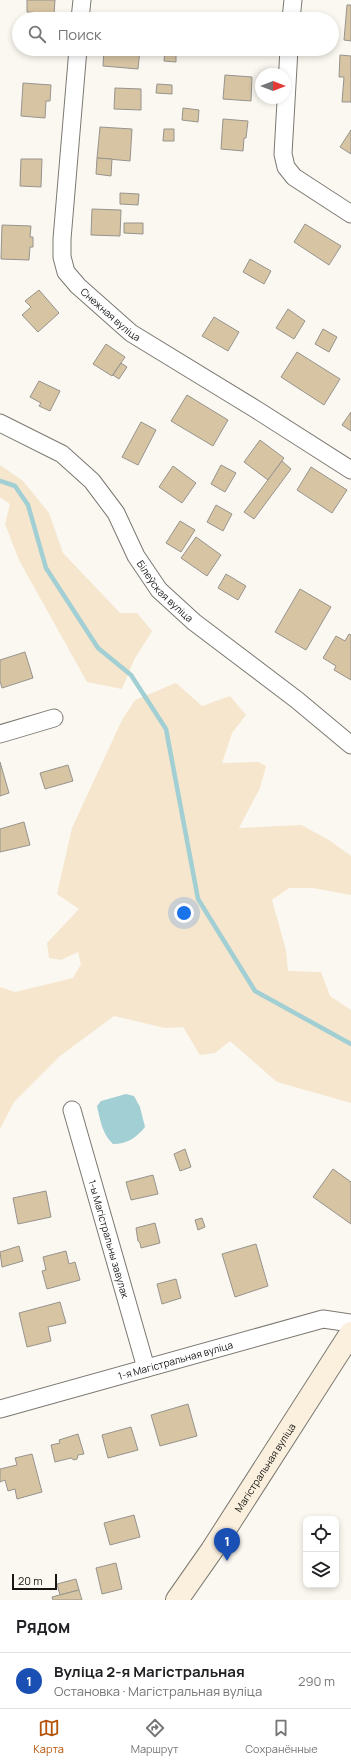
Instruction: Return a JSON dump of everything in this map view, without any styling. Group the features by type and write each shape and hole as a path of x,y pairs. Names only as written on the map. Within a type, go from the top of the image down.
{"street":[{"path":"81,12 82,0"},
{"path":"291,12 292,0"},
{"name":"Снежная вуліца","path":"77,56 62,239 62,257 66,272 78,286 131,333 257,410 351,470"},
{"path":"289,56 283,154 286,167 301,182 351,214"},
{"name":"Білеўская вуліца","path":"0,423 62,454 92,481 116,513 136,556 158,590 194,622 297,700 351,745"},
{"path":"0,734 54,718"},
{"name":"1-ы Магістральны завулак","path":"72,1110 146,1368"},
{"name":"1-я Магістральная вуліца","path":"0,1410 323,1319 351,1323"},
{"name":"Магістральная вуліца","path":"177,1600 212,1550 351,1333"}],"shaded area":[{"path":"0,465 23,481 49,513 63,553 120,613 137,613 152,631 134,660 122,689 87,682 19,560 5,524 10,504 0,497"},
{"path":"176,683 202,706 230,696 246,715 232,733 222,763 258,762 266,766 260,788 239,828 301,825 329,840 351,856 351,895 313,888 289,888 272,900 286,950 288,971 321,972 330,996 351,1010 351,1103 277,1082 230,1041 215,1053 200,1055 183,1027 165,1028 114,1016 60,1056 14,1102 0,1129 0,987 15,992 73,978 81,964 78,952 61,960 49,958 47,943 79,909 57,894 72,828 122,720 135,700"}],"water":[{"path":"126,1094 134,1096 140,1107 145,1127 131,1140 113,1144 106,1136 100,1121 97,1106 101,1101"}],"building":[{"path":"27,0 55,0 54,12 27,12"},
{"path":"347,5 351,5 351,41 344,40"},
{"path":"340,55 351,56 351,102 342,102 344,77 339,77"},
{"path":"104,56 139,56 138,69 103,66"},
{"path":"164,56 176,56 176,62 164,61"},
{"path":"225,75 252,77 251,101 223,99"},
{"path":"23,83 51,85 50,101 46,101 45,118 21,116"},
{"path":"157,84 172,85 172,94 156,93"},
{"path":"115,88 141,89 141,110 114,109"},
{"path":"183,108 199,110 198,122 182,120"},
{"path":"223,119 248,121 243,151 221,149"},
{"path":"100,127 132,129 130,161 97,158"},
{"path":"164,129 174,129 174,141 163,141"},
{"path":"351,130 351,154 340,147"},
{"path":"97,158 112,159 111,176 96,174"},
{"path":"21,159 42,159 41,187 20,186"},
{"path":"120,193 139,194 138,205 120,204"},
{"path":"92,209 121,210 120,236 91,235"},
{"path":"124,223 143,223 143,234 124,233"},
{"path":"305,224 341,246 329,265 294,242"},
{"path":"2,225 31,226 30,237 33,237 33,247 30,247 29,260 1,259"},
{"path":"250,259 271,271 264,284 243,272"},
{"path":"39,290 59,313 38,332 22,315 31,307 25,301"},
{"path":"288,309 305,321 294,339 276,328"},
{"path":"214,317 239,332 228,351 202,336"},
{"path":"323,329 337,337 329,352 315,344"},
{"path":"106,344 125,357 112,376 93,364"},
{"path":"297,352 340,379 324,405 281,377"},
{"path":"121,363 127,367 119,379 113,375"},
{"path":"39,381 60,391 50,411 39,406 41,403 30,397"},
{"path":"187,395 228,420 213,446 171,421"},
{"path":"351,412 351,431 342,425"},
{"path":"141,422 156,430 138,465 122,457"},
{"path":"260,440 284,458 268,480 244,462"},
{"path":"282,461 291,469 254,519 244,512"},
{"path":"221,465 236,473 225,492 211,484"},
{"path":"173,466 196,483 182,503 159,487"},
{"path":"311,467 347,490 332,513 297,490"},
{"path":"216,505 232,514 223,531 207,522"},
{"path":"180,521 195,530 181,552 166,543"},
{"path":"196,537 221,555 207,576 181,558"},
{"path":"226,574 246,586 238,600 218,588"},
{"path":"300,589 331,607 306,650 275,632"},
{"path":"349,634 351,635 351,680 334,670 336,666 323,658 336,636 345,641"},
{"path":"25,652 33,678 2,688 0,681 0,660"},
{"path":"0,762 9,793 0,796"},
{"path":"68,765 73,781 45,789 40,773"},
{"path":"24,822 30,845 0,852 0,829"},
{"path":"185,1149 191,1167 180,1171 174,1154"},
{"path":"333,1169 351,1182 351,1224 313,1197"},
{"path":"153,1175 158,1194 131,1200 126,1182"},
{"path":"46,1191 51,1217 18,1224 13,1198"},
{"path":"202,1218 205,1227 198,1230 195,1220"},
{"path":"155,1223 160,1243 141,1248 138,1241 136,1228"},
{"path":"256,1244 268,1286 235,1297 222,1254"},
{"path":"19,1246 23,1261 2,1267 0,1252"},
{"path":"66,1251 69,1264 75,1262 80,1280 47,1289 42,1271 46,1270 43,1257"},
{"path":"176,1279 181,1298 162,1304 157,1284"},
{"path":"60,1302 66,1323 48,1327 51,1341 27,1347 19,1313"},
{"path":"188,1404 197,1436 160,1446 151,1415"},
{"path":"131,1427 138,1450 108,1458 102,1435"},
{"path":"78,1434 84,1454 78,1455 77,1459 74,1460 71,1458 55,1462 51,1445 60,1443 59,1440"},
{"path":"32,1454 42,1492 17,1499 15,1489 8,1491 5,1480 0,1482 0,1469 17,1465 15,1458"},
{"path":"134,1515 140,1537 110,1545 104,1523"},
{"path":"116,1563 122,1589 102,1594 96,1568"},
{"path":"76,1579 79,1590 60,1595 57,1584"},
{"path":"79,1590 82,1600 53,1600 52,1597"}],"waterway":[{"path":"0,481 15,486 28,505 46,568 98,648 131,675 166,729 198,899 255,991 351,1044"}],"place":[{"name":"Вуліца 2-я Магістральная","path":"227,1561"}]}
